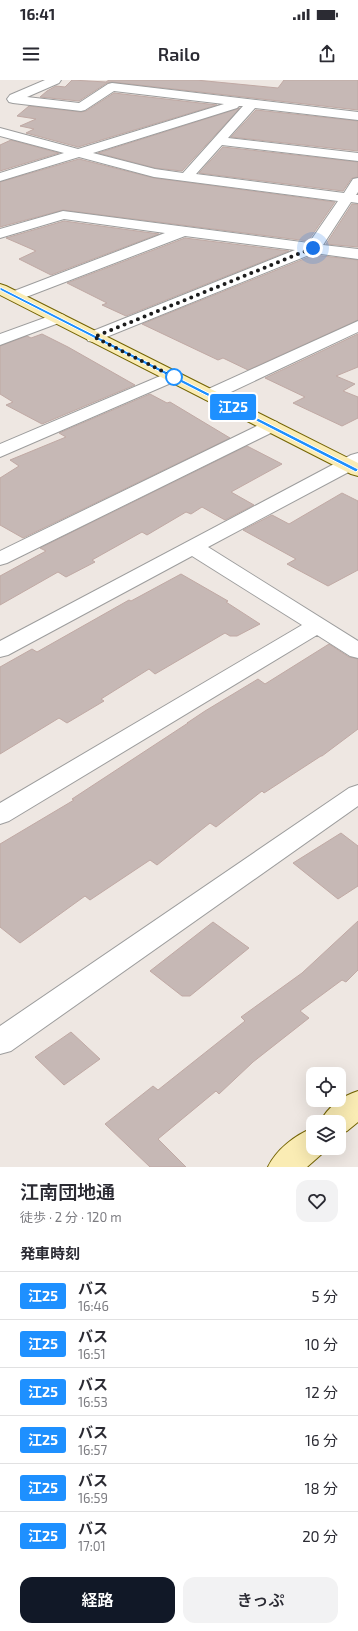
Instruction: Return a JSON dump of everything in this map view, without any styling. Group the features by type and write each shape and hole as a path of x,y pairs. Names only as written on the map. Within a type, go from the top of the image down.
{"street":[{"path":"0,104 55,80"},
{"path":"13,99 81,107 112,87 358,116"},
{"path":"186,177 219,141 246,103"},
{"path":"0,177 246,103"},
{"path":"0,132 154,173 353,199"},
{"path":"219,141 358,157"},
{"path":"94,337 313,248 353,199 358,182"},
{"path":"0,234 63,215 358,254"},
{"path":"7,293 184,231"},
{"path":"7,293 271,426 354,465"},
{"path":"0,340 58,318"},
{"path":"210,395 358,326"},
{"path":"0,451 172,376"},
{"path":"0,559 271,426"},
{"path":"0,650 193,547 354,465"},
{"path":"193,547 316,626 358,651"},
{"path":"0,815 316,626"},
{"path":"0,1042 355,800"},
{"path":"345,1115 358,1104"},
{"path":"284,1167 306,1148"}],"building":[{"path":"72,80 106,82 109,80 196,80 278,88 284,80 358,80 358,110 112,82 107,83 79,101 40,97 56,86 65,87"},
{"path":"114,93 217,105 78,147 26,133 34,129 20,126 36,119 17,116 29,106 81,112 86,111"},
{"path":"240,108 182,171 155,168 98,153"},
{"path":"256,110 358,121 358,151 231,137"},
{"path":"11,140 59,153 0,171 0,145"},
{"path":"223,147 358,162 358,177 352,178 343,191 199,173"},
{"path":"79,159 154,178 335,202 308,241 63,210 0,227 0,182"},
{"path":"352,204 358,204 358,247 326,244"},
{"path":"64,221 159,234 51,275 19,259 36,251 6,238"},
{"path":"185,238 289,251 126,316 102,305 107,303 67,283"},
{"path":"314,255 358,260 358,320 248,370 223,358 218,360 142,324"},
{"path":"42,334 135,385 42,424 6,405 13,402 0,394 0,346 27,336 31,338"},
{"path":"358,334 358,367 336,376 355,384 343,391 358,397 358,418 342,426 293,403 305,397 265,378"},
{"path":"150,394 167,403 170,402 230,438 23,538 0,525 0,478 19,466 10,460 66,437 59,433"},
{"path":"247,446 282,464 231,492 254,505 225,520 202,507 191,514 186,512 147,535 142,532 92,560 95,562 66,577 58,572 0,605 0,576 46,551 40,548"},
{"path":"342,493 358,501 358,570 328,586 287,564 296,559 243,530 272,515 289,524"},
{"path":"181,574 228,601 226,602 260,624 237,636 230,636 225,633 155,674 149,669 101,699 104,701 67,723 59,718 0,754 0,667 32,649 37,652 129,600 131,601"},
{"path":"329,644 349,657 358,659 358,729 322,756 264,793 262,791 216,827 210,823 157,865 150,860 90,900 85,896 20,943 0,927 0,844 74,800 72,799 205,711 258,679 265,684"},
{"path":"341,833 358,846 358,886 338,899 293,863"},
{"path":"358,921 358,970 346,982 342,980 300,1011 309,1018 253,1062 219,1094 216,1091 158,1139 186,1167 150,1167 105,1124 153,1086 158,1090 245,1021 241,1017 302,973"},
{"path":"213,922 249,948 190,996 182,996 150,971"},
{"path":"71,1032 100,1059 64,1085 35,1057"}],"bus line":[{"name":"江25","path":"0,289 358,470"}],"route":[{"path":"174,377 94,337 313,248"}]}
